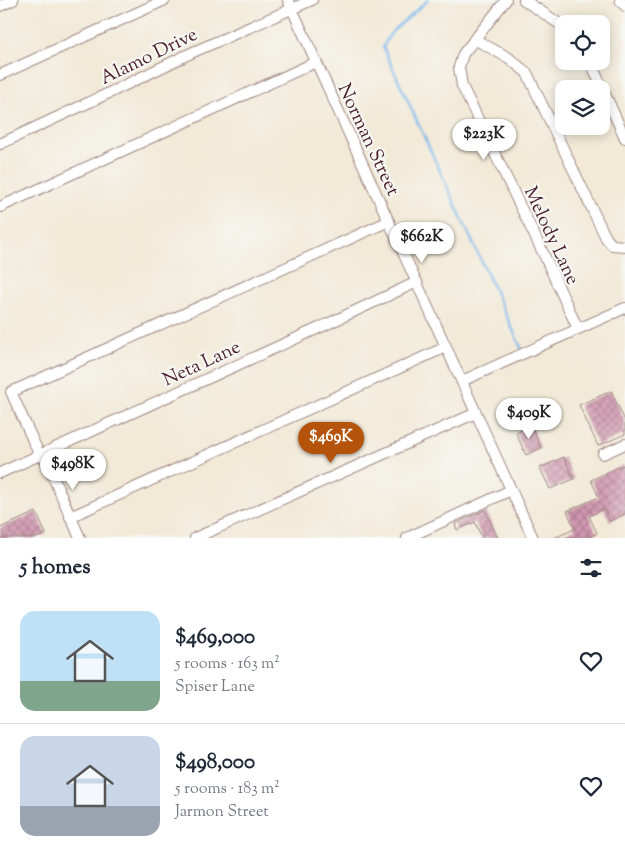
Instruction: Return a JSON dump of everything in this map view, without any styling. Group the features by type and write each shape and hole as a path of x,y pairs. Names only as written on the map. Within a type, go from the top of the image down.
{"street":[{"path":"0,6 13,0"},
{"path":"0,75 165,0"},
{"name":"Alamo Drive","path":"0,144 290,4 312,0"},
{"name":"Melody Lane","path":"506,0 463,54 459,67 462,86 578,329"},
{"path":"524,0 555,21"},
{"path":"620,0 625,6"},
{"name":"Norman Street","path":"290,4 533,538"},
{"path":"474,39 508,58 527,73 606,238 612,245 625,246"},
{"path":"0,207 316,62"},
{"path":"594,70 625,138"},
{"path":"80,538 12,392 389,221"},
{"name":"Neta Lane","path":"0,473 416,282"},
{"path":"462,381 625,308"},
{"path":"70,517 446,347"},
{"path":"195,538 476,413"},
{"path":"603,454 625,444"},
{"path":"407,538 511,490"}],"building":[{"path":"611,391 625,421 625,434 598,446 579,405"},
{"path":"531,425 541,448 526,455 516,433"},
{"path":"564,457 574,479 550,489 540,468"},
{"path":"623,465 625,469 625,514 610,521 604,509 589,516 597,533 586,538 554,538 575,529 567,511 599,497 591,480"},
{"path":"485,510 498,538 482,538 475,522 457,530 455,524"},
{"path":"36,512 46,534 36,538 0,538 0,528"}],"waterway":[{"path":"428,0 393,31 383,47 523,352"}]}
